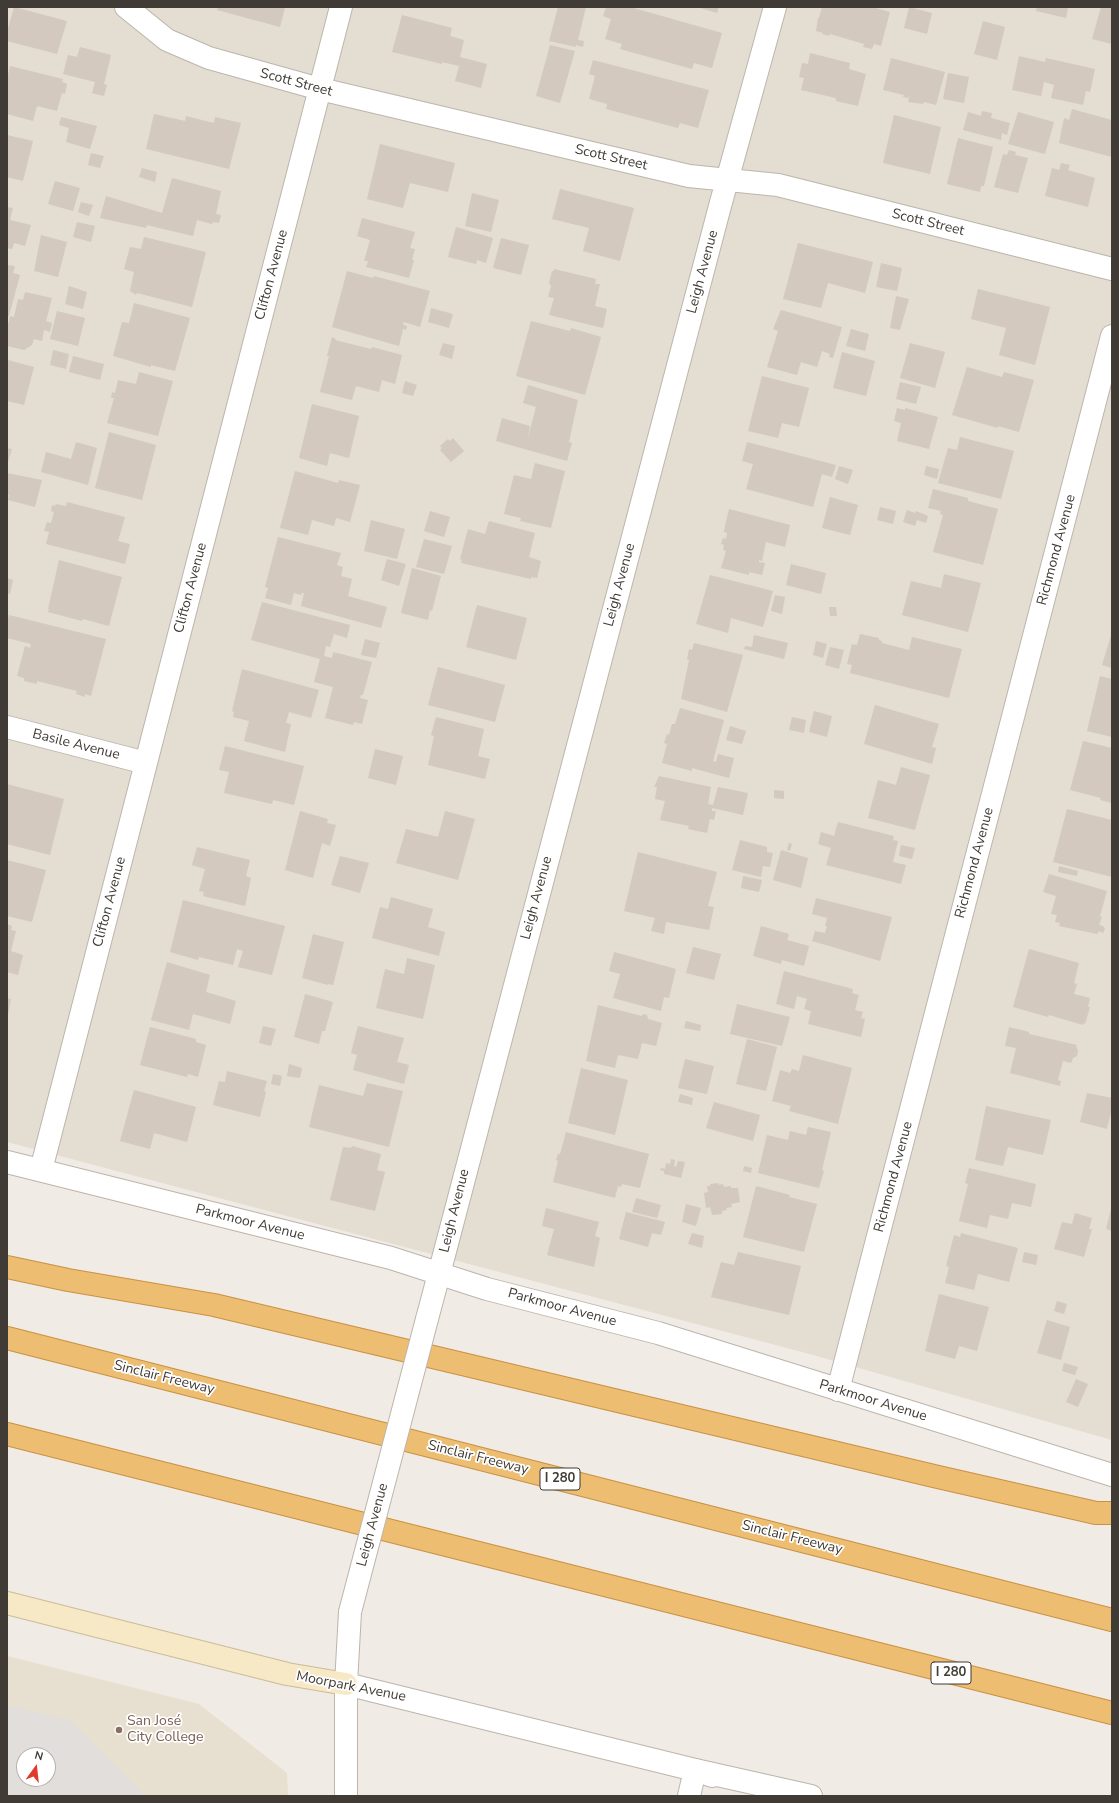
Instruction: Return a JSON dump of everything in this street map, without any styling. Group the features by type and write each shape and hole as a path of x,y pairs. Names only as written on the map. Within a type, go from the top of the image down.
{"highway":[{"path":"7,1267 68,1280 214,1304 930,1475 1096,1513 1112,1513"},
{"name":"Sinclair Freeway","path":"7,1338 1112,1620"},
{"name":"I 280","path":"7,1434 1112,1713"}],"main road":[{"name":"Moorpark Avenue","path":"7,1603 288,1674 346,1684"}],"street":[{"name":"Scott Street","path":"126,7 167,40 209,58 320,89 688,176 778,185 1112,269"},
{"name":"Clifton Avenue","path":"41,1170 341,7"},
{"name":"Leigh Avenue","path":"346,1796 346,1684 350,1612 727,181 775,7"},
{"name":"Richmond Avenue","path":"838,1390 1112,336"},
{"name":"Basile Avenue","path":"7,727 146,763"},
{"name":"Parkmoor Avenue","path":"7,1162 391,1258 487,1288 658,1334 1112,1475"},
{"name":"Moorpark Avenue","path":"346,1684 696,1770 811,1796"},
{"name":"Moorpark Avenue","path":"696,1770 763,1796"},
{"path":"689,1796 696,1770"}],"shaded area":[{"path":"7,7 1112,7 1112,1440 806,1353 7,1142"},
{"name":"San José City College","path":"7,1656 199,1704 287,1773 288,1796 7,1796"},
{"path":"7,1705 71,1721 146,1796 7,1796"}],"building":[{"path":"14,7 67,21 57,54 7,41 7,32"},
{"path":"218,7 285,7 280,27 217,10"},
{"path":"558,7 586,7 578,40 584,41 583,47 576,45 576,47 549,41"},
{"path":"606,7 630,7 722,33 712,68 694,63 692,69 620,49 622,44 605,39 611,19 603,16"},
{"path":"697,7 719,7 717,13"},
{"path":"822,7 872,7 890,12 881,46 874,44 872,49 863,47 864,44 830,34 829,36 816,31 818,18"},
{"path":"909,7 932,13 927,34 904,28"},
{"path":"1037,7 1068,7 1066,18 1036,11"},
{"path":"1101,7 1112,7 1112,44 1092,39"},
{"path":"402,15 452,28 450,36 464,40 460,57 487,64 481,88 455,81 459,66 442,62 442,64 392,52"},
{"path":"983,21 1005,27 997,60 974,54"},
{"path":"550,45 575,51 560,103 536,96"},
{"path":"80,47 111,55 104,84 107,85 104,96 92,93 95,82 63,74 68,55 77,57"},
{"path":"810,53 850,63 849,69 866,74 858,106 836,101 836,98 801,90 804,78 799,77 802,63 808,64"},
{"path":"1019,56 1045,62 1046,58 1095,69 1090,92 1086,91 1083,105 1051,98 1054,85 1044,82 1041,96 1012,90"},
{"path":"891,58 945,72 936,105 924,102 923,104 908,102 910,95 908,98 903,97 904,95 883,90"},
{"path":"593,60 709,90 698,128 680,123 678,128 606,109 607,104 589,99 595,76 589,74"},
{"path":"10,66 63,79 62,82 67,84 65,94 62,93 57,111 37,106 33,121 7,114 7,79"},
{"path":"948,73 969,77 964,103 943,99"},
{"path":"1072,109 1112,120 1112,157 1059,143 1064,118 1069,120"},
{"path":"982,111 992,113 991,118 1010,123 1007,135 1002,133 1001,140 963,130 968,112 981,116"},
{"path":"1018,112 1054,122 1045,154 1008,144"},
{"path":"154,114 185,121 186,116 214,123 215,117 241,123 229,169 146,149"},
{"path":"894,115 941,127 930,174 883,163"},
{"path":"61,117 97,126 90,149 66,142 69,128 59,125"},
{"path":"7,135 33,141 23,181 7,177"},
{"path":"958,138 993,147 984,186 981,186 980,192 947,184"},
{"path":"380,144 455,163 448,192 410,183 403,208 367,199"},
{"path":"1009,150 1016,152 1015,155 1028,158 1018,193 994,187 1003,154 1007,155"},
{"path":"91,153 104,156 100,168 88,165"},
{"path":"1061,163 1070,165 1068,170 1095,178 1088,207 1045,196 1052,168 1059,170"},
{"path":"142,168 157,172 155,182 139,177"},
{"path":"172,178 221,191 216,214 221,215 219,223 213,222 212,224 197,220 193,236 147,225 146,228 100,218 106,196 162,213"},
{"path":"55,181 80,188 73,211 48,204"},
{"path":"560,189 634,208 620,261 583,251 589,228 552,219"},
{"path":"472,193 499,200 491,232 465,226"},
{"path":"81,202 93,205 89,216 78,212"},
{"path":"7,207 13,208 10,220 31,225 25,246 14,243 12,249 7,248"},
{"path":"362,218 415,232 410,248 415,249 412,260 414,260 409,278 366,267 368,261 364,261 370,240 357,236"},
{"path":"77,222 95,226 91,242 73,237"},
{"path":"456,227 493,238 486,263 477,260 476,264 448,257"},
{"path":"41,235 67,242 58,277 34,271"},
{"path":"144,237 206,252 192,307 137,293 136,295 130,291 134,272 124,269 130,247 141,249"},
{"path":"501,238 529,245 521,275 493,268"},
{"path":"798,243 873,262 865,293 828,283 821,308 783,299"},
{"path":"881,263 902,268 897,291 876,287"},
{"path":"7,265 15,266 13,273 20,275 9,316 7,316"},
{"path":"554,269 596,279 595,284 600,284 595,306 607,309 603,328 549,315 554,298 548,297 551,286 549,283 552,271 554,271"},
{"path":"347,271 373,278 374,276 430,291 420,327 404,322 403,325 407,326 406,330 403,329 399,346 332,327"},
{"path":"69,286 87,292 83,309 65,304"},
{"path":"978,289 1050,307 1035,365 999,355 1006,328 971,319"},
{"path":"25,292 52,298 46,321 52,323 50,332 44,330 42,341 34,339 32,345 24,350 7,346 7,329 10,316 14,317 18,299 23,300"},
{"path":"896,296 909,299 900,330 890,328"},
{"path":"134,303 190,318 175,371 151,365 151,367 113,356 122,322 129,323"},
{"path":"431,308 453,314 449,328 428,322"},
{"path":"781,310 842,327 833,358 829,357 830,354 822,351 817,367 801,362 797,375 767,367 778,331 773,329"},
{"path":"57,311 85,318 78,346 50,339"},
{"path":"531,321 570,331 571,328 601,337 585,395 516,376"},
{"path":"851,329 869,334 865,351 846,346"},
{"path":"332,337 336,339 335,340 371,349 372,347 402,355 395,384 382,380 379,392 356,386 352,400 320,392"},
{"path":"443,343 455,346 452,359 439,355"},
{"path":"910,343 945,352 935,388 900,378"},
{"path":"53,350 69,354 66,369 50,365"},
{"path":"842,352 875,361 866,396 833,388"},
{"path":"73,356 104,364 100,380 69,372"},
{"path":"8,360 34,367 24,405 7,401"},
{"path":"967,367 1002,377 1004,372 1034,380 1019,432 998,426 998,428 952,415"},
{"path":"139,372 173,381 158,436 107,423 114,398 111,398 112,392 115,393 118,380 136,384"},
{"path":"762,376 809,388 799,427 782,423 778,438 748,431"},
{"path":"405,381 417,385 413,396 402,393"},
{"path":"900,382 921,387 916,404 896,399"},
{"path":"528,385 578,400 569,442 572,443 567,461 496,441 502,418 530,426 527,441 536,407 523,403"},
{"path":"312,404 359,416 349,458 330,453 327,466 299,458"},
{"path":"897,408 905,410 905,408 938,417 929,449 897,441 901,423 894,421"},
{"path":"109,432 156,445 142,500 95,488"},
{"path":"960,437 1014,451 1001,499 938,483 948,448 957,450"},
{"path":"453,438 464,451 451,462 440,450 442,448 440,446 448,439 450,441"},
{"path":"76,442 97,448 88,485 41,472 46,452 71,459"},
{"path":"747,442 836,465 832,477 822,474 813,507 746,489 753,464 742,461"},
{"path":"7,448 12,449 7,465"},
{"path":"535,463 565,471 551,528 520,521 521,518 504,514 514,475 531,479"},
{"path":"839,466 853,470 848,484 835,479"},
{"path":"926,466 939,469 937,479 924,475"},
{"path":"295,471 338,483 339,480 360,485 350,522 336,518 334,526 312,520 308,535 280,528"},
{"path":"7,473 42,480 35,507 8,500"},
{"path":"933,489 968,498 968,501 998,509 983,565 933,552 943,515 940,514 941,511 928,508"},
{"path":"830,497 858,505 850,535 822,528"},
{"path":"67,502 125,517 118,541 130,544 125,564 46,544 49,532 44,531 47,522 51,523 54,512 51,511 52,505 55,506 56,504 66,506"},
{"path":"880,507 896,511 893,524 877,520"},
{"path":"729,509 790,525 785,547 766,542 762,561 759,560 759,562 765,563 762,575 749,572 749,575 721,568 726,551 723,550 724,545 721,544 723,538 726,539 727,533 724,532"},
{"path":"907,510 915,513 916,511 928,516 926,523 917,520 915,526 903,522"},
{"path":"430,511 450,517 444,537 424,531"},
{"path":"371,520 405,529 397,559 364,551"},
{"path":"489,521 535,533 529,557 541,561 537,578 531,577 531,579 461,563 462,560 460,559 468,529 485,534"},
{"path":"278,537 341,553 337,565 343,567 341,576 352,579 348,596 387,607 381,628 301,606 304,593 301,595 294,593 291,605 265,598 268,588 265,587"},
{"path":"424,539 452,546 444,574 416,567"},
{"path":"387,559 406,564 399,586 381,580"},
{"path":"59,560 122,577 109,626 48,612"},
{"path":"791,564 826,573 821,594 786,585"},
{"path":"412,568 441,576 432,611 430,610 428,620 401,613"},
{"path":"944,574 981,583 968,632 902,615 911,581 941,588"},
{"path":"710,575 773,591 763,627 731,618 728,633 696,624"},
{"path":"7,578 13,580 10,594 7,593"},
{"path":"775,595 785,597 782,614 771,611"},
{"path":"262,602 350,625 347,638 334,634 330,647 326,646 324,656 332,658 333,652 372,662 363,695 361,695 360,698 368,700 362,724 354,722 353,725 325,718 333,687 314,682 320,659 251,640"},
{"path":"477,605 527,618 516,660 466,647"},
{"path":"829,607 836,607 837,616 830,616"},
{"path":"9,615 106,639 91,696 85,694 85,697 76,694 77,691 37,681 37,684 24,681 24,678 17,676 25,646 30,648 31,644 7,638 7,623"},
{"path":"1112,632 1112,668 1102,665"},
{"path":"860,634 879,638 882,643 909,650 912,637 962,649 949,698 850,673 852,665 847,664 852,644 857,645"},
{"path":"754,635 788,643 784,659 744,649 745,646 752,647"},
{"path":"365,639 380,643 376,658 361,655"},
{"path":"816,641 827,644 823,658 813,655"},
{"path":"694,643 743,655 727,712 681,699 689,660 687,659 689,649 692,650"},
{"path":"830,647 844,650 839,669 825,665"},
{"path":"438,667 505,685 495,722 428,705"},
{"path":"242,669 319,690 311,718 289,712 286,723 291,724 285,752 244,741 249,721 233,717 234,712 232,711"},
{"path":"1100,676 1112,679 1112,737 1087,731"},
{"path":"875,705 939,724 932,747 936,748 932,764 864,744"},
{"path":"680,708 724,720 713,761 716,762 718,754 734,758 729,778 692,768 692,771 662,763 667,744 664,743 667,734 669,735 672,724 675,724"},
{"path":"814,711 832,716 827,737 809,732"},
{"path":"436,717 484,729 478,756 490,759 485,779 428,765 434,736 431,735"},
{"path":"792,717 806,720 804,733 789,730"},
{"path":"730,726 746,731 742,744 726,740"},
{"path":"1083,741 1112,748 1112,803 1100,800 1101,798 1070,790"},
{"path":"225,746 304,766 294,805 273,800 272,804 224,793 229,772 219,770"},
{"path":"375,749 403,756 396,785 368,778"},
{"path":"901,767 930,775 915,830 868,818 878,780 896,785"},
{"path":"659,776 711,787 708,804 713,805 718,787 748,793 743,815 712,808 712,811 716,811 714,820 710,819 707,833 688,829 689,826 660,820 665,801 655,799 657,787 654,787"},
{"path":"7,784 64,799 50,855 7,844"},
{"path":"774,790 784,791 784,799 774,798"},
{"path":"1067,809 1112,820 1112,877 1053,862"},
{"path":"300,811 328,819 327,823 336,825 330,846 322,843 313,878 285,870"},
{"path":"445,811 475,819 458,880 396,863 406,829 438,837"},
{"path":"838,822 894,836 893,840 898,841 893,862 906,865 901,884 826,865 831,848 818,844 821,832 834,836"},
{"path":"740,840 767,847 767,852 773,853 770,867 763,866 761,877 732,870"},
{"path":"789,843 792,844 790,851 787,850"},
{"path":"901,845 915,848 912,859 899,856"},
{"path":"197,847 250,860 246,876 251,878 245,906 203,896 204,892 199,891 205,869 192,865"},
{"path":"781,850 808,858 801,888 773,880"},
{"path":"638,852 717,872 708,906 714,907 709,930 666,922 664,934 651,931 655,918 624,911"},
{"path":"340,856 369,863 360,893 331,885"},
{"path":"7,860 46,870 32,922 7,916"},
{"path":"1059,866 1078,871 1077,876 1058,872"},
{"path":"1049,874 1107,891 1099,925 1103,926 1105,929 1103,933 1099,931 1097,934 1059,926 1060,923 1055,922 1057,915 1051,914 1056,896 1043,892"},
{"path":"743,876 762,880 759,892 741,888"},
{"path":"391,897 433,909 428,927 445,932 439,956 372,938 380,907 388,909"},
{"path":"816,898 892,917 880,961 812,941 815,931 825,933 827,926 825,926 827,918 812,914"},
{"path":"183,900 285,926 272,975 238,967 243,951 237,949 233,965 199,957 198,960 170,952"},
{"path":"7,924 12,926 11,930 16,931 11,951 23,955 18,975 7,972"},
{"path":"761,926 789,934 787,940 809,946 804,966 782,960 781,964 753,956"},
{"path":"313,934 344,942 333,985 302,978"},
{"path":"693,947 721,954 714,980 686,973"},
{"path":"1029,949 1079,963 1074,983 1077,984 1074,994 1090,998 1088,1007 1090,1007 1085,1024 1083,1023 1083,1025 1049,1015 1048,1017 1013,1007"},
{"path":"614,952 676,969 669,998 664,997 661,1011 613,998 620,974 609,971"},
{"path":"407,958 435,965 423,1019 376,1008 385,969 404,974"},
{"path":"167,962 210,975 206,992 236,1001 230,1024 193,1014 189,1030 151,1020"},
{"path":"784,971 853,989 852,993 859,995 855,1010 863,1012 861,1018 865,1019 861,1037 808,1024 811,1011 804,1009 807,999 797,996 794,1009 776,1004"},
{"path":"305,994 333,1002 325,1031 322,1031 319,1044 294,1037"},
{"path":"7,998 11,999 8,1015 7,1015"},
{"path":"737,1004 790,1017 782,1046 730,1034"},
{"path":"598,1005 642,1016 643,1014 647,1015 648,1019 662,1023 656,1046 642,1043 638,1059 618,1055 615,1068 586,1061"},
{"path":"686,1021 701,1025 700,1031 684,1028"},
{"path":"263,1026 276,1029 271,1046 259,1043"},
{"path":"358,1026 404,1038 397,1062 409,1065 404,1084 353,1070 357,1055 351,1053"},
{"path":"150,1027 196,1039 196,1042 206,1045 198,1077 188,1074 187,1077 140,1065"},
{"path":"1009,1027 1029,1032 1029,1034 1077,1045 1077,1056 1073,1058 1071,1063 1063,1061 1058,1080 1061,1081 1060,1086 1010,1073 1016,1048 1005,1046"},
{"path":"747,1039 777,1047 766,1091 736,1084"},
{"path":"803,1055 852,1068 838,1124 789,1111 791,1106 772,1101 780,1070 790,1073 792,1069 799,1071"},
{"path":"685,1059 714,1066 707,1094 678,1088"},
{"path":"289,1064 302,1068 300,1078 287,1076"},
{"path":"581,1068 628,1080 615,1135 568,1123"},
{"path":"227,1071 267,1081 260,1117 213,1105 219,1081 225,1082"},
{"path":"273,1074 282,1076 280,1086 271,1084"},
{"path":"367,1083 403,1091 389,1147 309,1127 319,1085 363,1096"},
{"path":"134,1090 196,1107 187,1142 154,1133 150,1149 120,1141"},
{"path":"1087,1093 1112,1098 1112,1108 1107,1129 1080,1122"},
{"path":"680,1094 693,1098 692,1105 678,1102"},
{"path":"714,1102 760,1115 753,1141 706,1128"},
{"path":"986,1106 1051,1120 1043,1155 1008,1147 1003,1166 975,1160"},
{"path":"808,1127 831,1132 822,1170 824,1171 819,1188 758,1173 767,1135 788,1140 790,1131 806,1135"},
{"path":"566,1132 649,1154 640,1188 622,1184 621,1187 618,1186 615,1198 553,1182 558,1161 556,1160 558,1154 560,1154"},
{"path":"352,1146 381,1154 377,1170 385,1172 375,1211 330,1200 343,1147 351,1148"},
{"path":"671,1159 675,1160 674,1166 676,1167 678,1161 685,1162 681,1178 664,1174 664,1171 660,1170 661,1168 665,1169 666,1163 670,1164"},
{"path":"744,1166 752,1168 751,1173 743,1171"},
{"path":"969,1168 1036,1184 1031,1207 1012,1203 1008,1219 990,1215 987,1228 959,1221 968,1184 965,1183"},
{"path":"718,1183 719,1185 723,1184 724,1187 731,1186 731,1188 738,1188 740,1202 731,1204 732,1207 726,1208 727,1210 722,1211 722,1214 712,1215 710,1207 706,1208 704,1193 708,1192 707,1186"},
{"path":"756,1186 790,1195 789,1197 817,1204 804,1252 743,1237"},
{"path":"636,1198 661,1205 657,1218 632,1212"},
{"path":"686,1204 701,1208 696,1226 682,1222"},
{"path":"546,1208 599,1222 595,1236 600,1238 594,1267 547,1255 554,1229 542,1226"},
{"path":"1112,1209 1112,1231 1106,1229"},
{"path":"626,1212 665,1222 661,1235 652,1233 648,1247 619,1239"},
{"path":"1075,1213 1092,1218 1089,1229 1092,1229 1084,1257 1054,1249 1062,1222 1072,1224"},
{"path":"692,1233 704,1236 702,1248 688,1244"},
{"path":"961,1233 1018,1248 1009,1282 978,1274 974,1290 945,1283 949,1267 946,1266 954,1235 960,1237"},
{"path":"738,1252 801,1266 789,1315 711,1297 721,1262 734,1265"},
{"path":"1024,1252 1038,1255 1036,1265 1022,1262"},
{"path":"939,1294 989,1307 977,1351 959,1346 955,1359 925,1351"},
{"path":"1057,1301 1067,1304 1064,1314 1054,1311"},
{"path":"1047,1320 1070,1327 1061,1360 1037,1353"},
{"path":"1064,1363 1078,1367 1075,1375 1062,1371"},
{"path":"1076,1379 1088,1384 1078,1407 1066,1402"}],"place":[{"name":"San José City College","path":"119,1730"}]}
